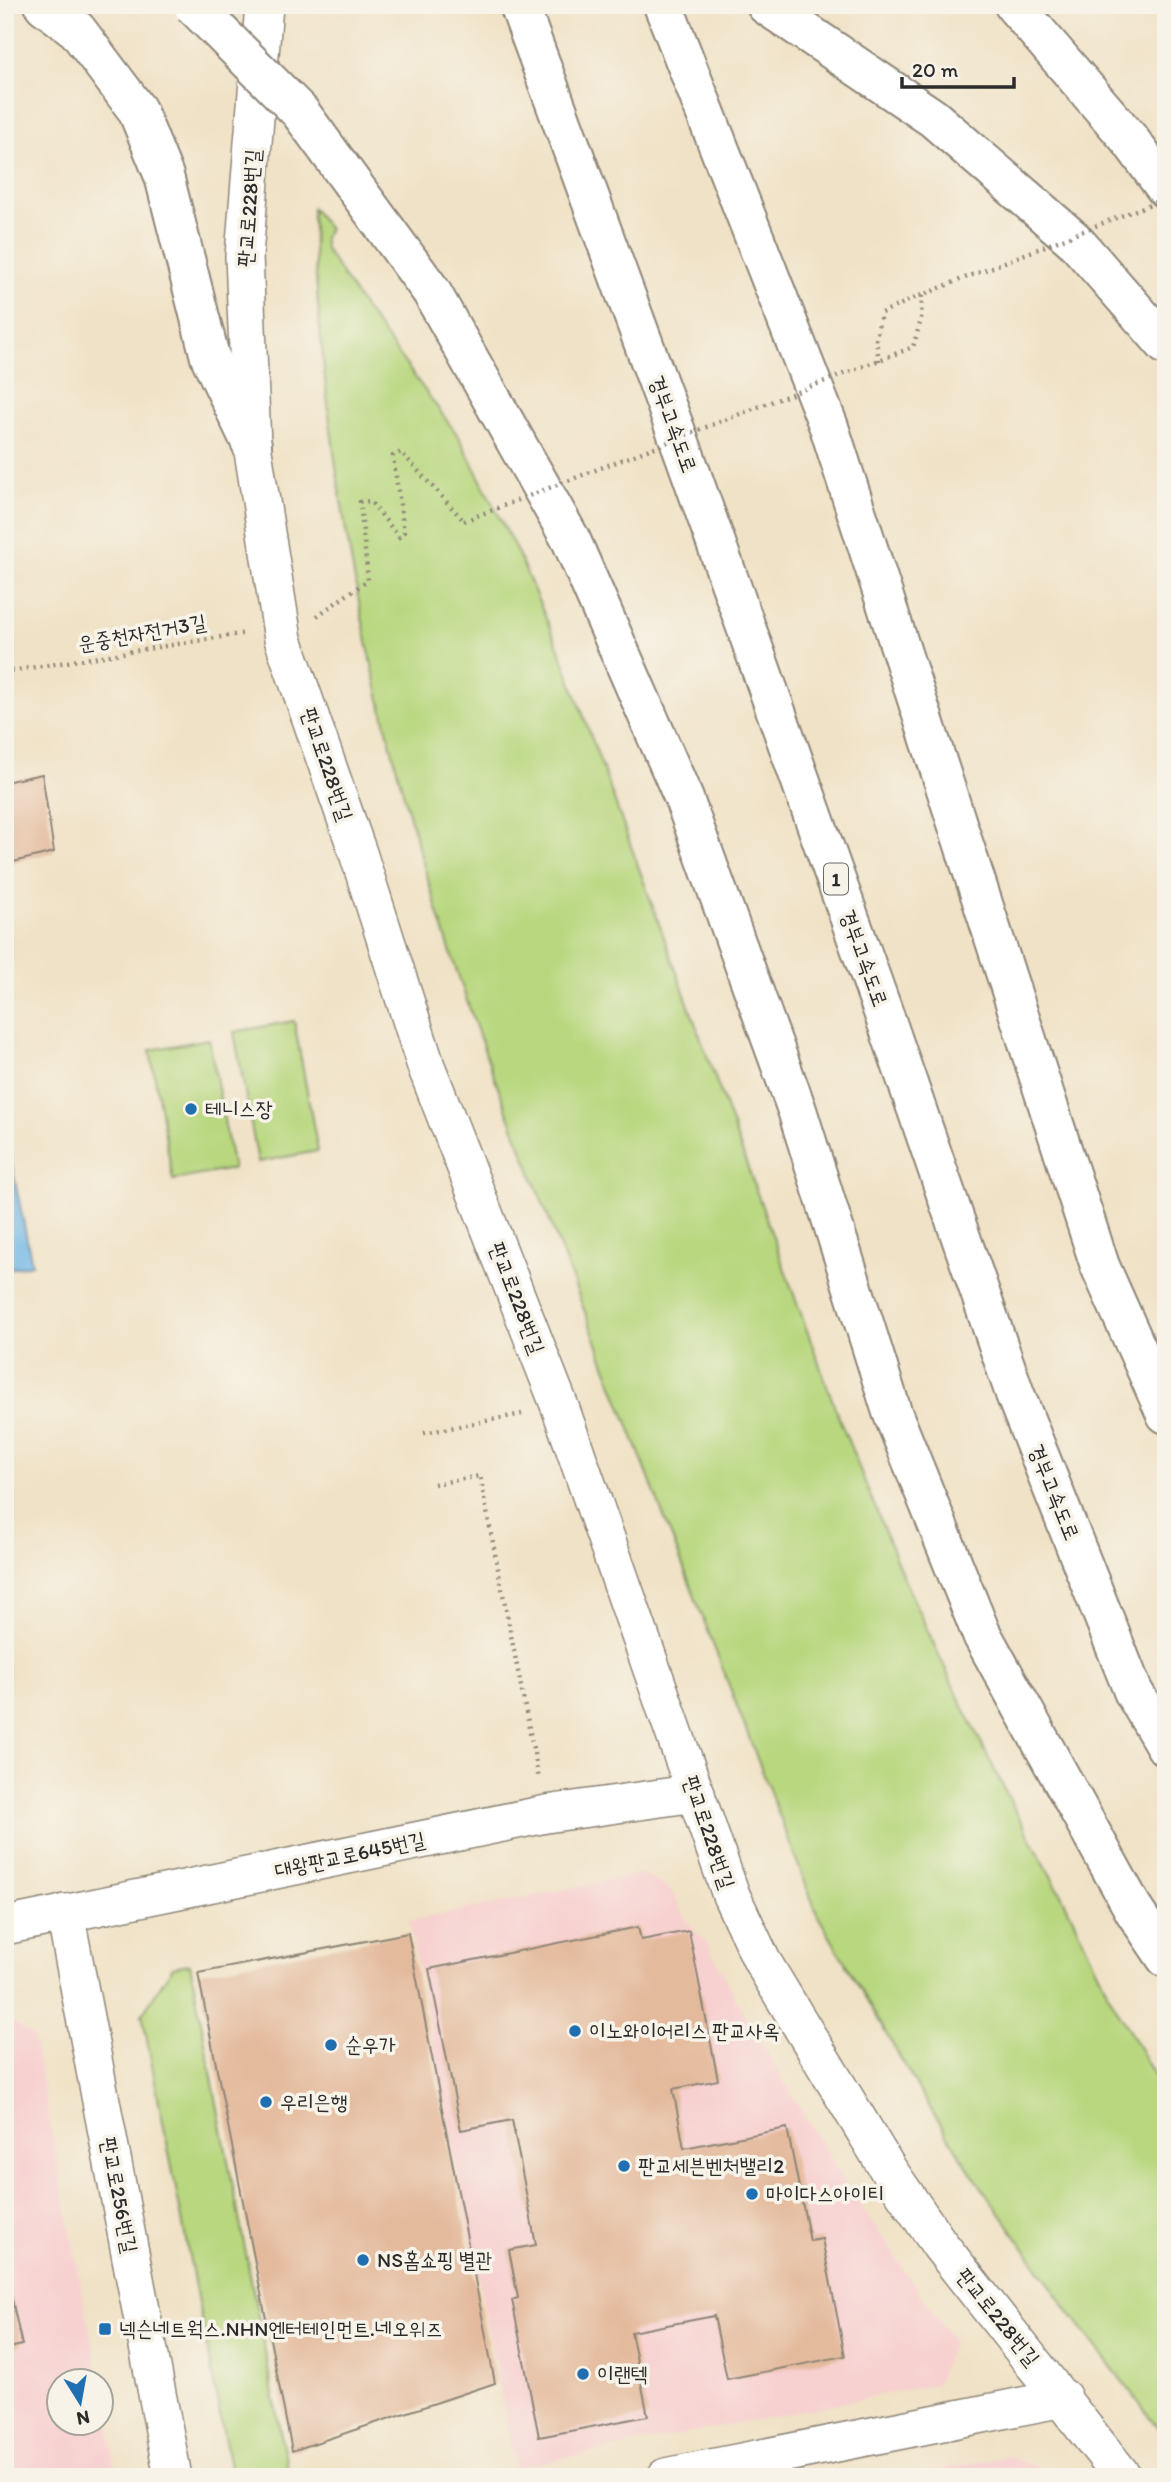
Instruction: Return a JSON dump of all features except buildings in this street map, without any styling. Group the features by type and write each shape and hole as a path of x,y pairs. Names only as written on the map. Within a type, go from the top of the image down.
{"highway":[{"path":"44,5 77,30 137,110 164,176 210,357 252,445"},
{"path":"193,5 300,112 431,291 571,540 684,799 797,1110 892,1412 981,1633 1135,1912 1166,1958"},
{"name":"경부고속도로","path":"519,5 685,456 887,1023 1015,1394 1133,1691 1166,1747"},
{"path":"663,5 829,427 1100,1266 1166,1414"},
{"path":"766,5 933,118 1074,240 1166,345"},
{"path":"1014,5 1130,140 1166,189"}],"street":[{"name":"판교로228번길","path":"264,5 244,256 252,445 284,639 357,850 426,1066 560,1407 731,1895 762,1961 889,2171 940,2245 1123,2477"},
{"name":"대왕판교로645번길","path":"5,1926 546,1814 696,1793"},
{"name":"판교로256번길","path":"65,1913 173,2477"},
{"path":"666,2477 1063,2398"}],"path":[{"path":"878,361 876,340 881,313 1166,198"},
{"path":"284,639 368,580 360,502 370,501 398,537 404,532 393,456 401,452 464,521 913,347 920,320 922,295"},
{"name":"운중천자전거3길","path":"5,672 241,632 284,639"},
{"path":"424,1433 560,1407"},
{"path":"433,1484 480,1476 546,1814"}],"shaded area":[{"path":"641,1874 671,1890 686,1920 708,1945 741,2009 842,2178 953,2342 936,2384 515,2468 409,1921"},
{"path":"5,2017 33,2036 96,2366 46,2366 46,2436 110,2436 118,2477 5,2477"},
{"path":"1008,2456 1050,2472 1054,2477 902,2477"}],"green space":[{"path":"312,208 329,229 324,237 325,249 365,309 459,437 520,558 560,651 837,1413 904,1579 1007,1795 1064,1900 1111,1999 1166,2096 1166,2438 1070,2313 969,2169 922,2095 818,1916 493,1074 423,862 393,755 368,648 331,431 319,320"},
{"name":"테니스장","path":"294,1021 318,1151 258,1162 234,1032"},
{"name":"테니스장","path":"209,1039 233,1169 173,1180 150,1050"},
{"path":"190,1964 289,2477 232,2477 142,2014 173,1967"}],"water":[{"path":"5,1132 32,1264 5,1270"}],"place":[{"name":"테니스장","path":"191,1109"},
{"name":"이노와이어리스 판교사옥","path":"575,2031"},
{"name":"순우가","path":"331,2045"},
{"name":"우리은행","path":"266,2102"},
{"name":"판교세븐벤처밸리2","path":"624,2166"},
{"name":"마이다스아이티","path":"752,2194"},
{"name":"NS홈쇼핑 별관","path":"363,2260"},
{"name":"넥슨네트웍스.NHN엔터테인먼트.네오위즈","path":"105,2329"},
{"name":"이랜텍","path":"583,2374"}]}
